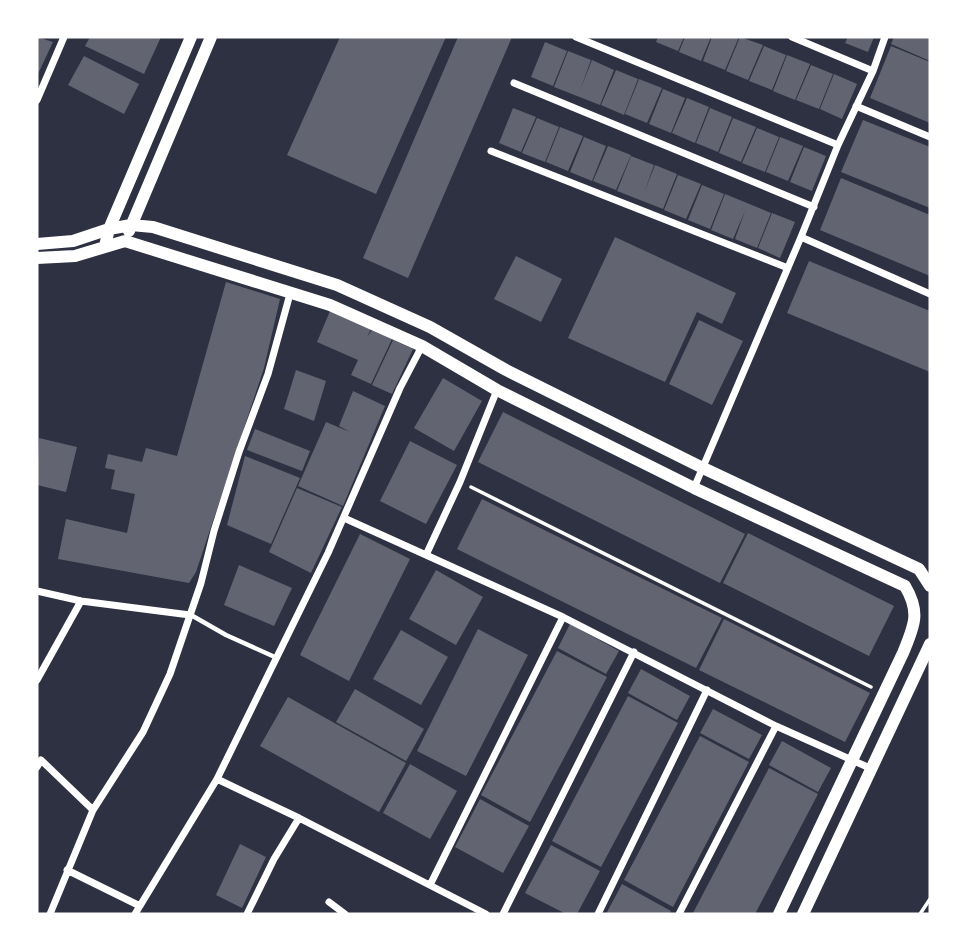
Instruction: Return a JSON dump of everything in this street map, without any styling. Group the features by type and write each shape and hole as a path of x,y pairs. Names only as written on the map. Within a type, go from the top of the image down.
{"street":[{"path":"37,100 64,37"},
{"path":"105,246 191,37"},
{"path":"125,241 211,37"},
{"path":"576,37 838,145"},
{"path":"792,37 873,71"},
{"path":"694,488 838,145 873,71 885,37"},
{"path":"514,83 814,207"},
{"path":"856,106 930,137"},
{"path":"491,151 788,268"},
{"path":"37,244 73,241 131,225 153,227 337,285 430,327 506,370 703,468 919,569 930,587 913,600"},
{"path":"801,237 930,294"},
{"path":"37,258 75,256 125,241 330,305 422,346 497,390 694,488 905,586 913,600 915,621 903,653 779,914"},
{"path":"50,914 93,810 153,713 170,674 239,452 268,374 290,294"},
{"path":"135,914 217,779 344,517 400,388 422,346"},
{"path":"426,555 460,482 497,390"},
{"path":"344,517 563,617 776,726 873,769"},
{"path":"37,591 81,601 190,615"},
{"path":"37,680 81,601"},
{"path":"430,885 563,617"},
{"path":"803,914 930,644"},
{"path":"503,914 634,652"},
{"path":"598,914 708,690"},
{"path":"679,914 776,726"},
{"path":"37,767 41,760 93,810"},
{"path":"217,779 486,914"},
{"path":"247,914 274,859 299,818"},
{"path":"67,870 140,905"},
{"path":"329,902 345,914"}],"lane":[{"path":"190,615 277,658"}],"path":[{"path":"460,482 883,693"},
{"path":"920,914 930,899"}],"building":[{"path":"37,37 53,42 37,76"},
{"path":"90,37 161,37 144,74 85,46"},
{"path":"340,37 446,37 376,194 287,155"},
{"path":"458,37 512,37 408,278 363,258"},
{"path":"658,37 684,37 678,51 656,42"},
{"path":"685,37 711,37 701,61 679,52"},
{"path":"712,37 739,37 725,70 703,61"},
{"path":"740,37 763,45 748,80 726,71"},
{"path":"848,37 874,37 868,52 845,43"},
{"path":"894,37 930,37 930,61 891,44"},
{"path":"545,42 567,51 553,86 531,77"},
{"path":"764,46 786,55 772,90 749,81"},
{"path":"891,46 930,62 930,123 870,98"},
{"path":"568,51 591,60 580,90 592,60 614,70 600,105 554,87"},
{"path":"787,55 810,64 795,100 773,91"},
{"path":"84,56 139,84 124,114 68,85"},
{"path":"811,65 833,74 819,109 796,100"},
{"path":"616,70 638,79 624,115 601,105"},
{"path":"834,74 857,84 842,119 820,109"},
{"path":"639,79 662,88 647,123 625,114"},
{"path":"663,89 685,98 671,133 649,124"},
{"path":"687,98 709,107 695,143 672,133"},
{"path":"513,108 536,117 521,152 499,143"},
{"path":"710,108 732,117 718,152 696,143"},
{"path":"537,118 559,127 545,162 522,153"},
{"path":"733,118 756,127 741,162 719,153"},
{"path":"863,120 930,147 930,208 841,172"},
{"path":"560,127 583,136 568,171 546,162"},
{"path":"757,128 779,137 765,172 742,163"},
{"path":"584,137 606,146 592,181 570,172"},
{"path":"780,137 803,146 788,181 766,172"},
{"path":"608,146 631,155 616,190 593,181"},
{"path":"804,147 826,156 812,191 790,182"},
{"path":"631,156 654,165 644,193 655,165 677,174 663,209 617,191"},
{"path":"678,175 701,184 686,219 664,210"},
{"path":"841,178 930,215 930,276 820,230"},
{"path":"702,185 724,194 710,229 688,220"},
{"path":"725,194 771,213 757,248 735,239 745,211 733,239 711,230"},
{"path":"772,213 795,222 780,258 758,248"},
{"path":"615,237 736,293 722,324 697,312 665,382 568,338"},
{"path":"516,256 562,279 541,322 494,299"},
{"path":"809,261 930,311 930,372 787,313"},
{"path":"226,282 280,299 264,368 196,572 189,583 58,559 66,519 127,533 135,494 111,489 115,470 105,468 108,454 142,462 146,448 177,456"},
{"path":"330,311 371,329 367,337 372,330 392,339 371,384 351,375 358,360 317,342"},
{"path":"699,320 743,341 712,405 669,384"},
{"path":"393,340 413,349 392,394 372,385"},
{"path":"296,370 326,381 314,421 284,409"},
{"path":"443,378 482,401 454,451 414,428"},
{"path":"353,391 385,406 343,506 298,486 326,422 350,432 339,426"},
{"path":"503,412 745,534 720,583 478,462"},
{"path":"255,429 310,451 302,471 247,450"},
{"path":"39,438 77,447 66,492 37,485"},
{"path":"410,441 457,465 426,524 380,501"},
{"path":"245,456 300,478 271,544 227,525"},
{"path":"297,488 342,507 311,573 269,552"},
{"path":"482,499 722,618 696,668 457,549"},
{"path":"748,533 894,606 869,656 723,583"},
{"path":"360,534 410,559 349,681 300,655"},
{"path":"239,565 292,588 274,626 224,605"},
{"path":"436,570 483,597 456,645 409,619"},
{"path":"724,619 870,693 845,742 699,670"},
{"path":"570,624 619,651 606,674 558,648"},
{"path":"478,629 528,655 466,776 417,751"},
{"path":"401,630 448,657 421,705 373,679"},
{"path":"557,651 607,677 530,822 481,795"},
{"path":"641,669 690,696 677,720 628,693"},
{"path":"355,689 424,729 406,761 336,722"},
{"path":"628,696 678,723 601,867 552,841"},
{"path":"288,697 406,763 379,812 260,746"},
{"path":"713,709 762,735 749,759 700,733"},
{"path":"700,736 749,762 673,907 624,880"},
{"path":"782,741 831,768 818,792 769,765"},
{"path":"410,764 457,791 430,839 383,813"},
{"path":"769,768 818,794 755,914 693,913"},
{"path":"480,799 529,826 503,873 455,847"},
{"path":"240,844 266,857 242,908 216,895"},
{"path":"551,845 600,871 577,914 566,914 525,893"},
{"path":"622,884 671,911 669,914 606,914"}]}
